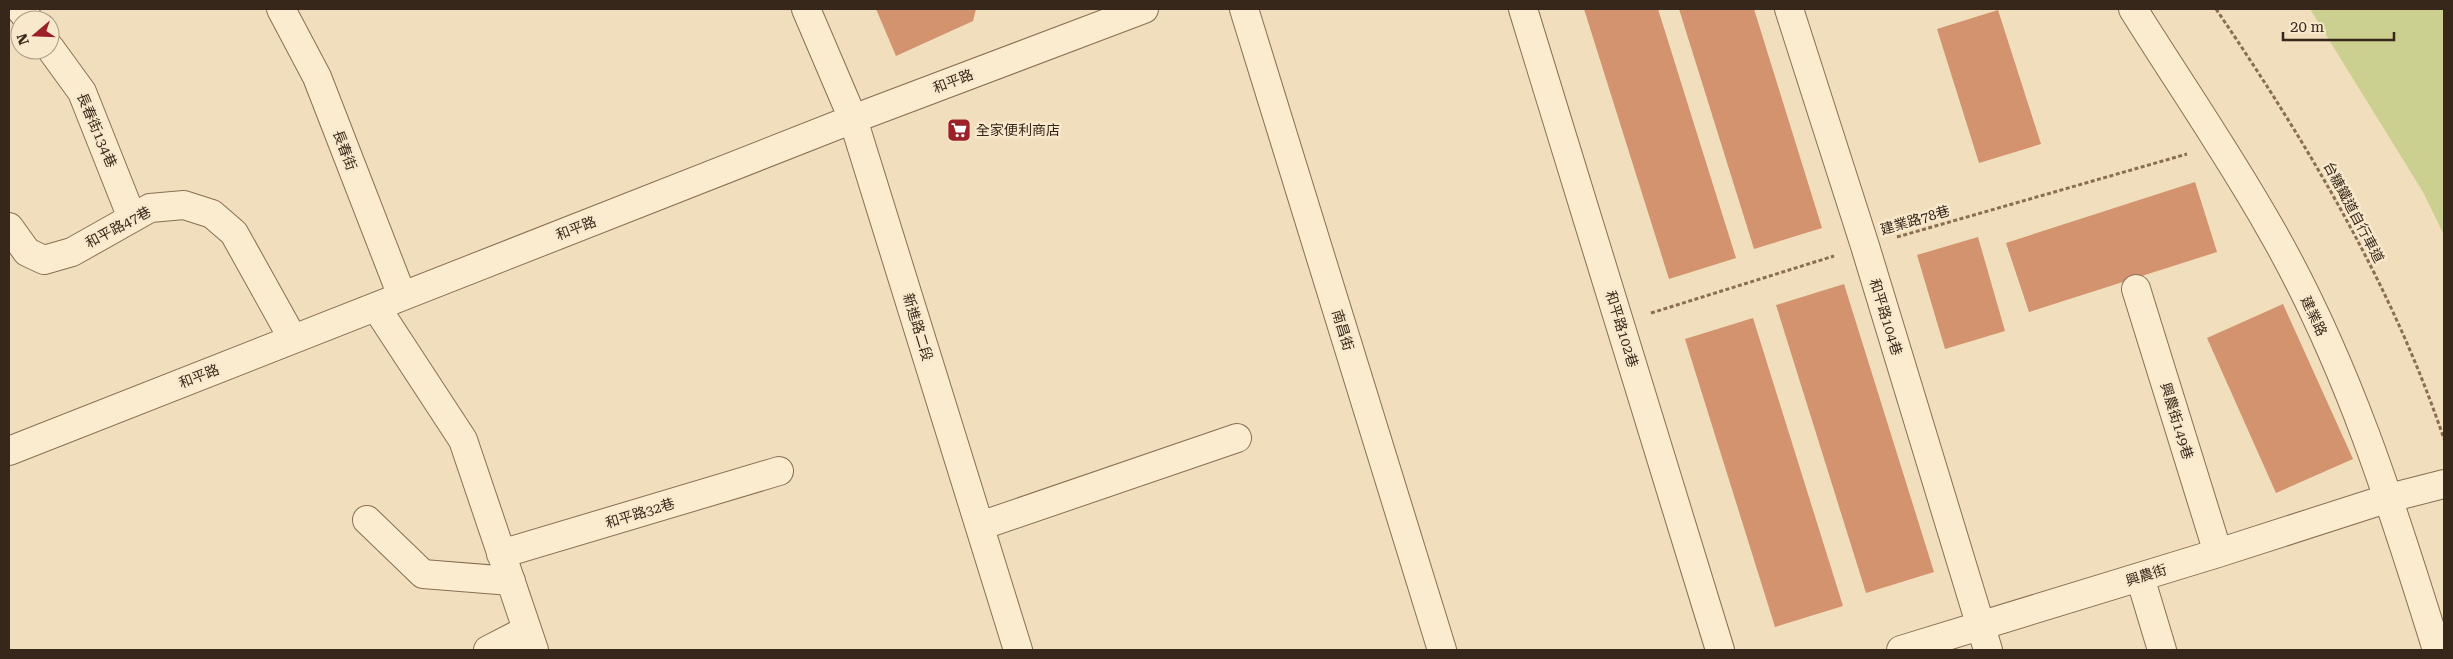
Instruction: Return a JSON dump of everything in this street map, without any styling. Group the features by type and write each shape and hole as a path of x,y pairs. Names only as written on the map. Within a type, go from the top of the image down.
{"street":[{"name":"長春街","path":"281,9 317,77 402,296"},
{"name":"新進路二段","path":"806,9 853,119 1018,650"},
{"name":"和平路","path":"9,451 853,119 1144,9"},
{"name":"南昌街","path":"1244,9 1442,650"},
{"name":"和平路102巷","path":"1523,9 1720,650"},
{"name":"和平路104巷","path":"1789,9 1865,246 1984,638"},
{"name":"建業路","path":"2133,9 2270,227 2315,318 2358,412 2389,498 2437,650"},
{"name":"長春街134巷","path":"59,60 82,92 132,218"},
{"name":"和平路47巷","path":"9,227 26,252 44,260 72,252 150,208 184,205 212,214 234,233 293,339"},
{"name":"興農街149巷","path":"2136,288 2218,553"},
{"path":"376,307 464,440 530,640 488,650"},
{"path":"980,526 1237,438"},
{"name":"和平路32巷","path":"501,554 779,471"},
{"name":"興農街","path":"1901,650 1984,638 2140,577 2389,498 2444,484"},
{"path":"367,520 423,574 511,582"},
{"path":"2140,577 2162,650"}],"path":[{"name":"台糖鐵道自行車道","path":"2216,9 2254,64 2333,193 2380,284 2430,397 2444,439"},
{"name":"建業路78巷","path":"1620,323 1865,246 2219,145"}],"green space":[{"path":"2310,9 2444,9 2444,235 2423,192"}],"building":[{"path":"876,9 976,9 973,21 896,56"},
{"path":"1584,9 1658,9 1736,258 1669,279"},
{"path":"1679,9 1754,9 1822,228 1754,249"},
{"path":"1998,10 2041,144 1979,163 1937,29"},
{"path":"2195,182 2217,252 2029,312 2006,243"},
{"path":"1978,237 2005,331 1945,349 1917,255"},
{"path":"1844,284 1934,572 1866,593 1776,305"},
{"path":"2283,304 2353,459 2276,493 2207,338"},
{"path":"1753,318 1843,606 1775,627 1685,339"}],"place":[{"name":"全家便利商店","path":"959,130"}]}
